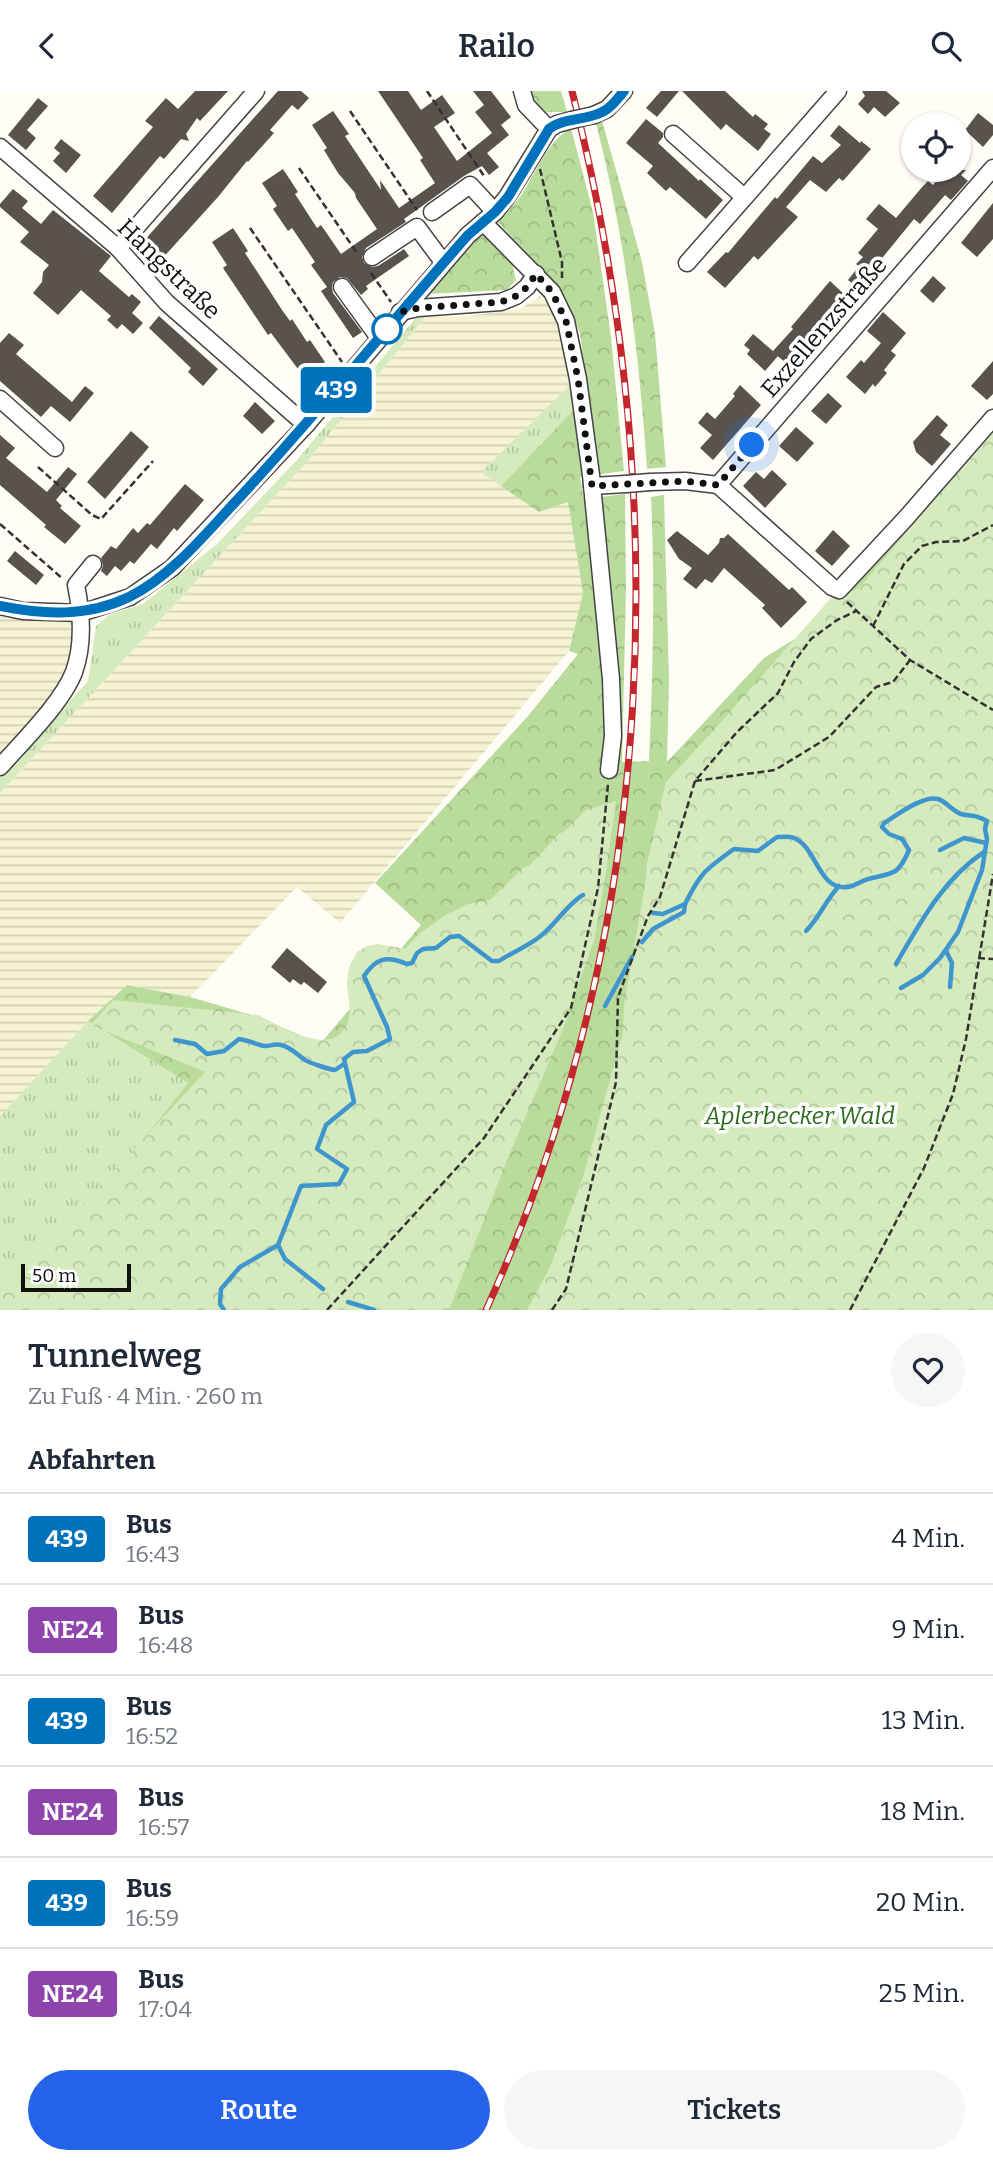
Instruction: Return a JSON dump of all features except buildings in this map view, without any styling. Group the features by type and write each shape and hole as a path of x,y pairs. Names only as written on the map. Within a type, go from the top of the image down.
{"street":[{"path":"118,248 256,91"},
{"path":"522,91 526,105 549,129"},
{"path":"0,606 23,611 82,613 130,597 172,568 306,425 443,262 508,197 549,129 556,124 607,109 624,91"},
{"path":"687,263 838,91"},
{"path":"673,134 744,197"},
{"name":"Hangstraße","path":"0,147 118,248 167,303 306,425"},
{"name":"Exzellenzstraße","path":"718,485 993,167"},
{"path":"425,211 470,185 489,217 552,292 566,321 578,379 592,486 611,679 613,736 609,770"},
{"path":"365,258 417,227 443,262"},
{"path":"400,312 418,308 501,302 516,296 536,274"},
{"path":"342,287 379,338"},
{"path":"0,399 55,448"},
{"path":"592,486 685,481 718,485 832,587 839,590 993,418"},
{"path":"0,767 58,699 74,673 80,644 82,613 76,585 93,564"}],"path":[{"path":"427,91 485,178"},
{"path":"350,111 425,211"},
{"path":"533,157 542,172 562,262 563,276 552,292"},
{"path":"299,168 365,258 400,312"},
{"path":"250,228 351,373"},
{"path":"38,467 92,515 101,519 153,461"},
{"path":"0,524 65,580 76,585"},
{"path":"873,626 904,564 922,546 964,541 993,526"},
{"path":"839,590 856,611 910,660 993,710"},
{"path":"552,1310 566,1289 616,1082 618,996 648,916 660,897 695,781 737,732 778,693 794,662 811,639 837,620 856,611"},
{"path":"695,781 775,770 829,737 876,687 893,682 910,660"},
{"path":"327,1310 484,1138 570,1008 598,888 609,770"},
{"path":"850,1310 924,1168 953,1094 966,1039 993,874"},
{"path":"978,958 993,960"}],"shaded area":[{"path":"540,296 553,309 562,333 570,385 482,472 568,501 583,593 569,651 340,923 297,887 190,997 127,985 88,1021 0,1116 0,793 304,465 427,315 460,317 520,309"},
{"path":"0,606 81,613 74,673 0,767"}],"green space":[{"path":"531,91 561,91 567,112 546,112 533,100"},
{"path":"602,121 642,262 655,333 666,467 647,469 640,382 623,252 596,123"},
{"path":"571,128 593,212 611,337 624,471 580,477 584,499 625,494 622,762 649,761 653,629 651,497 664,495 669,680 667,762 764,658 817,625 993,423 993,1310 0,1310 188,1083 88,1021 127,985 190,997 259,1017 320,1044 421,925 375,883 528,716 578,654 569,651 583,593 568,502 539,512 501,486 572,412 589,405 580,333 562,292 498,222 517,201 554,143"},
{"path":"481,232 512,263 516,280 507,290 427,294"},
{"path":"427,315 304,465 0,793 0,777 88,681 96,626 109,615 143,604 218,543 296,461 415,319"},
{"path":"570,385 575,411 501,486 481,472"},
{"name":"Aplerbecker Wald","path":"993,430 993,1310 527,1310 550,1267 583,1177 623,1033 624,1005 647,864 666,782 831,598 861,586"},
{"path":"616,801 594,940 563,1029 507,1160 449,1310 0,1310 0,1290 205,1072 91,1025 113,1000 258,1015 297,1035 320,1040 332,1039 348,1024 349,967 357,952 377,944 406,948 420,933 446,915 468,904 490,900 586,810"},
{"path":"88,1021 188,1083 121,1167 0,1302 0,1116"}],"waterway":[{"path":"653,913 663,914 685,904 705,872 734,849 758,851 777,837 792,837 802,843 824,876 838,886 848,887 889,874 898,869 909,850 902,839 889,834 882,827 884,823 918,803 938,799 958,813 987,821 982,870 958,932 940,958 923,975 901,988"},
{"path":"940,850 964,838 986,843"},
{"path":"896,964 944,888 984,852"},
{"path":"806,931 839,886"},
{"path":"224,1310 220,1304 221,1289 240,1267 278,1245 301,1186 339,1184 347,1169 317,1149 326,1125 354,1102 344,1059 353,1052 367,1051 390,1039 364,976 368,970 378,962 388,959 412,963 417,953 423,949 436,948 450,937 459,936 492,961 499,961 538,938 583,895"},
{"path":"642,942 653,929 684,912 685,904"},
{"path":"946,951 952,963 950,987"},
{"path":"605,1006 632,957"},
{"path":"175,1040 195,1044 207,1054 224,1051 239,1039 265,1046 279,1044 288,1047 307,1061 324,1067 335,1070 344,1064"},
{"path":"278,1245 285,1259 323,1289"},
{"path":"348,1302 374,1310"}],"railway":[{"path":"486,1310 544,1164 587,1015 617,863 632,708 635,553 626,398 605,243 572,91"}],"bus line":[{"name":"439","path":"0,606 23,611 82,613 130,597 172,568 306,425 443,262 508,197 549,129 556,124 600,113 624,91"}],"route":[{"path":"387,329 400,312 418,308 501,302 516,296 536,274 552,292 566,321 578,379 592,486 685,481 718,485 752,445"}]}
